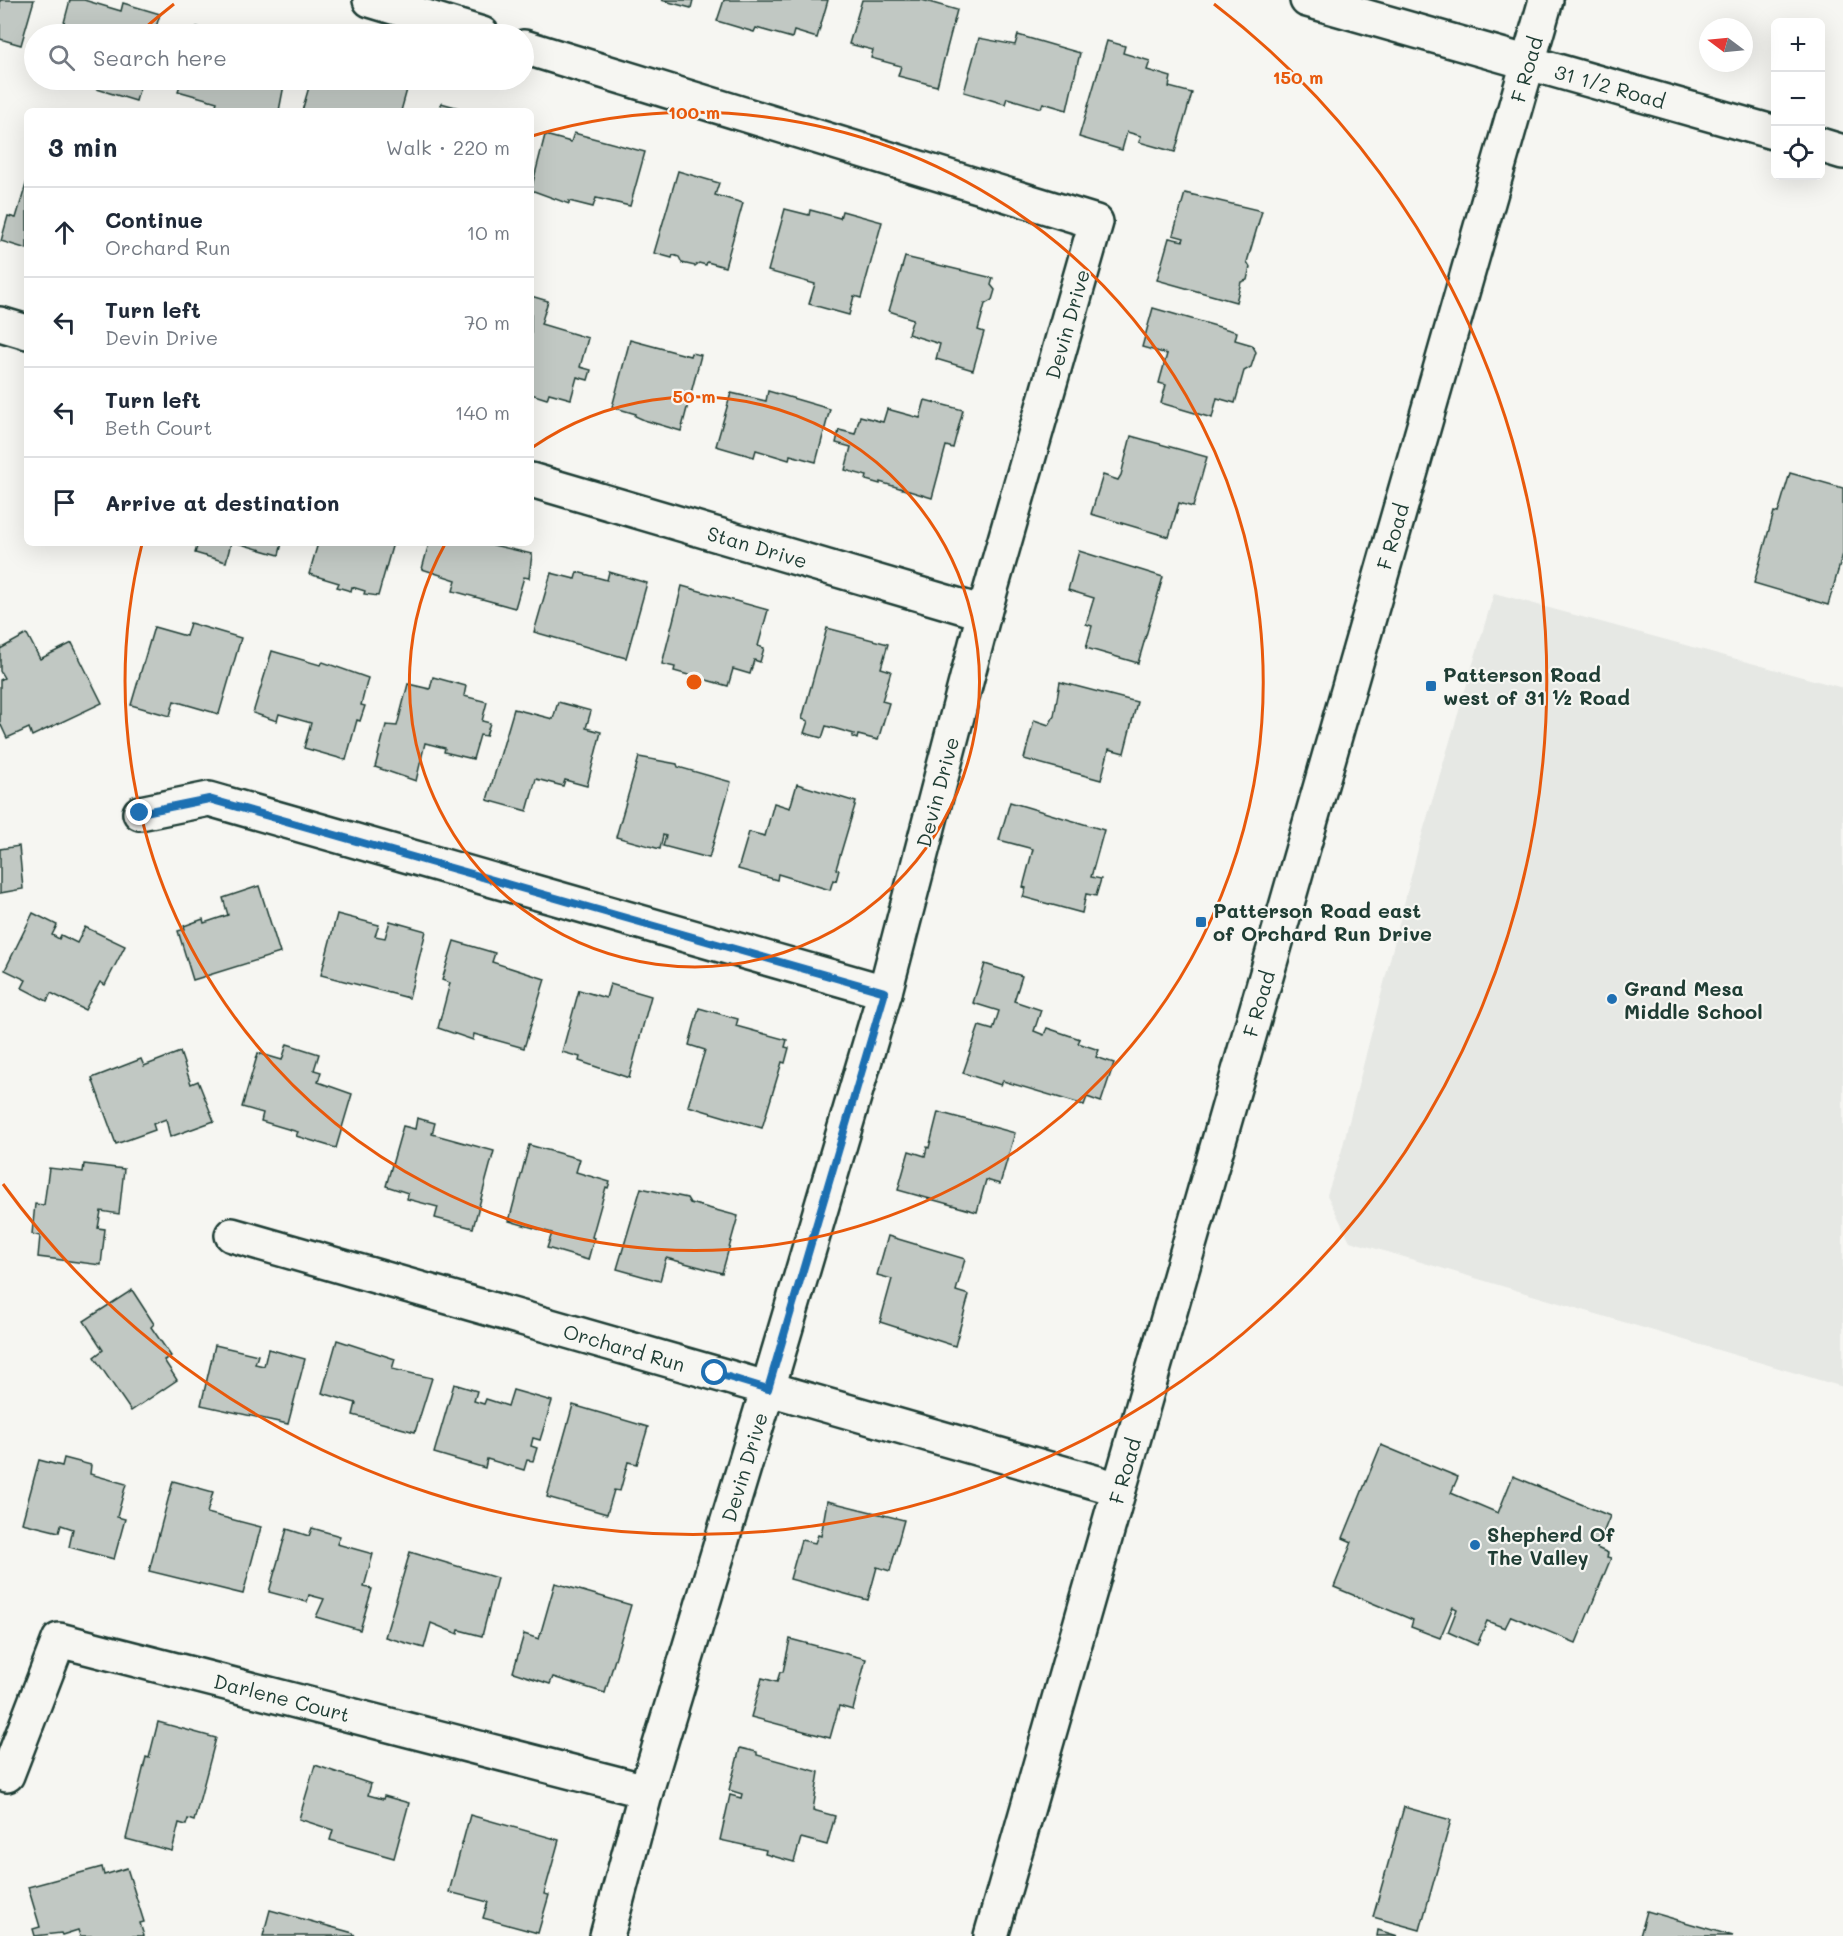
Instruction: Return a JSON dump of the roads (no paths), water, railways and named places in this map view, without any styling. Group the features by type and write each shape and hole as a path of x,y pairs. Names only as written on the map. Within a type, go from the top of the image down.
{"street":[{"path":"370,0 449,24"},
{"name":"31 1/2 Road","path":"1307,0 1771,132"},
{"name":"F Road","path":"991,1936 1546,0"},
{"name":"Devin Drive","path":"534,50 1096,222 984,613 885,992 646,1791 607,1936"},
{"path":"1825,147 1843,152"},
{"path":"0,324 24,331"},
{"name":"Stan Drive","path":"534,481 984,613"},
{"path":"140,813 209,799 885,992"},
{"name":"Orchard Run","path":"232,1235 1119,1489"},
{"name":"Darlene Court","path":"7,1775 59,1640 646,1791"}],"place":[{"name":"Patterson Road west of 31 ½ Road","path":"1431,686"},
{"name":"Patterson Road east of Orchard Run Drive","path":"1201,922"},
{"name":"Grand Mesa Middle School","path":"1612,999"},
{"name":"Shepherd Of The Valley","path":"1475,1545"}]}
